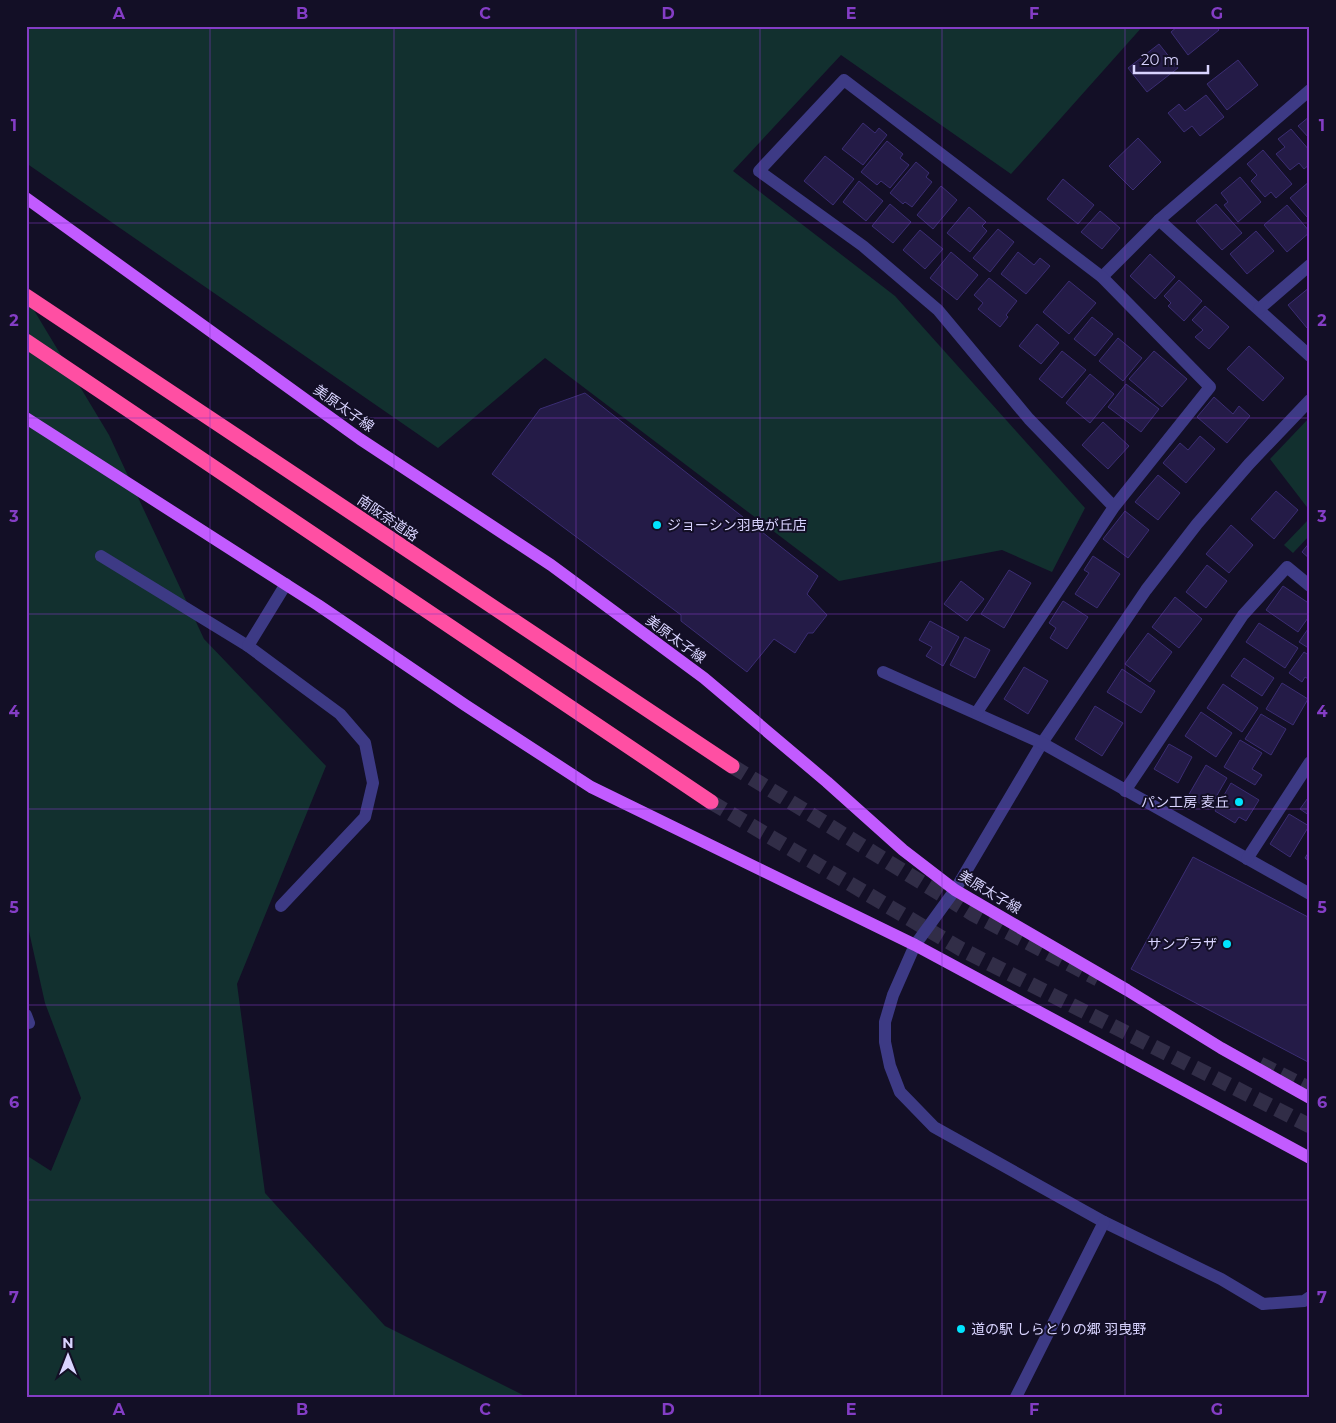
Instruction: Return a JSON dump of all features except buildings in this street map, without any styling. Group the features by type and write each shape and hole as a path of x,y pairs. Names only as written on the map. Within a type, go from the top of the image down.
{"highway":[{"name":"南阪奈道路","path":"26,296 732,766"},
{"path":"26,341 711,802"}],"main road":[{"name":"美原太子線","path":"26,198 360,438 551,566 704,678 903,850 955,890 1127,990 1221,1048 1310,1098"},
{"path":"26,418 286,584 591,787 915,944 1310,1158"}],"street":[{"path":"977,712 1114,507 1210,387 1102,277 844,80 759,171 863,246 938,310 1029,419 1114,507"},
{"path":"1102,277 1158,220 1310,90"},
{"path":"1158,220 1260,309 1310,356"},
{"path":"1260,309 1310,266"},
{"path":"1310,400 1249,464 1197,524 1146,590 1042,743 955,890 915,944 893,995 885,1022 890,1066 900,1092 934,1127 1104,1222 1220,1279 1262,1304 1304,1301 1310,1297"},
{"path":"102,556 248,646 340,714 365,743 373,783 365,817 281,906"},
{"path":"1125,792 1242,615 1287,567 1310,586"},
{"path":"248,646 286,584"},
{"path":"883,672 977,712 1042,743 1125,792 1310,894"},
{"path":"1247,859 1310,762"},
{"path":"1016,1397 1104,1222"}],"green space":[{"path":"26,26 1143,26 1011,174 841,55 733,171 895,296 1085,508 1052,572 1002,550 839,581 545,358 438,448 26,163"},
{"path":"26,297 109,435 204,639 326,766 237,984 265,1193 385,1326 527,1397 26,1397 26,1155 51,1171 81,1098 45,1003 26,918"},
{"path":"1310,417 1310,511 1270,459"},
{"path":"1310,518 1310,535 1293,553 1284,545"}],"tunnel":[{"path":"732,766 973,914 1098,979"},
{"path":"711,802 961,949 1310,1126"},
{"path":"1260,1064 1310,1089"}],"place":[{"name":"ジョーシン羽曳が丘店","path":"657,525"},
{"name":"パン工房 麦丘","path":"1239,802"},
{"name":"サンプラザ","path":"1227,944"},
{"name":"道の駅 しらとりの郷 羽曳野","path":"961,1329"}]}
